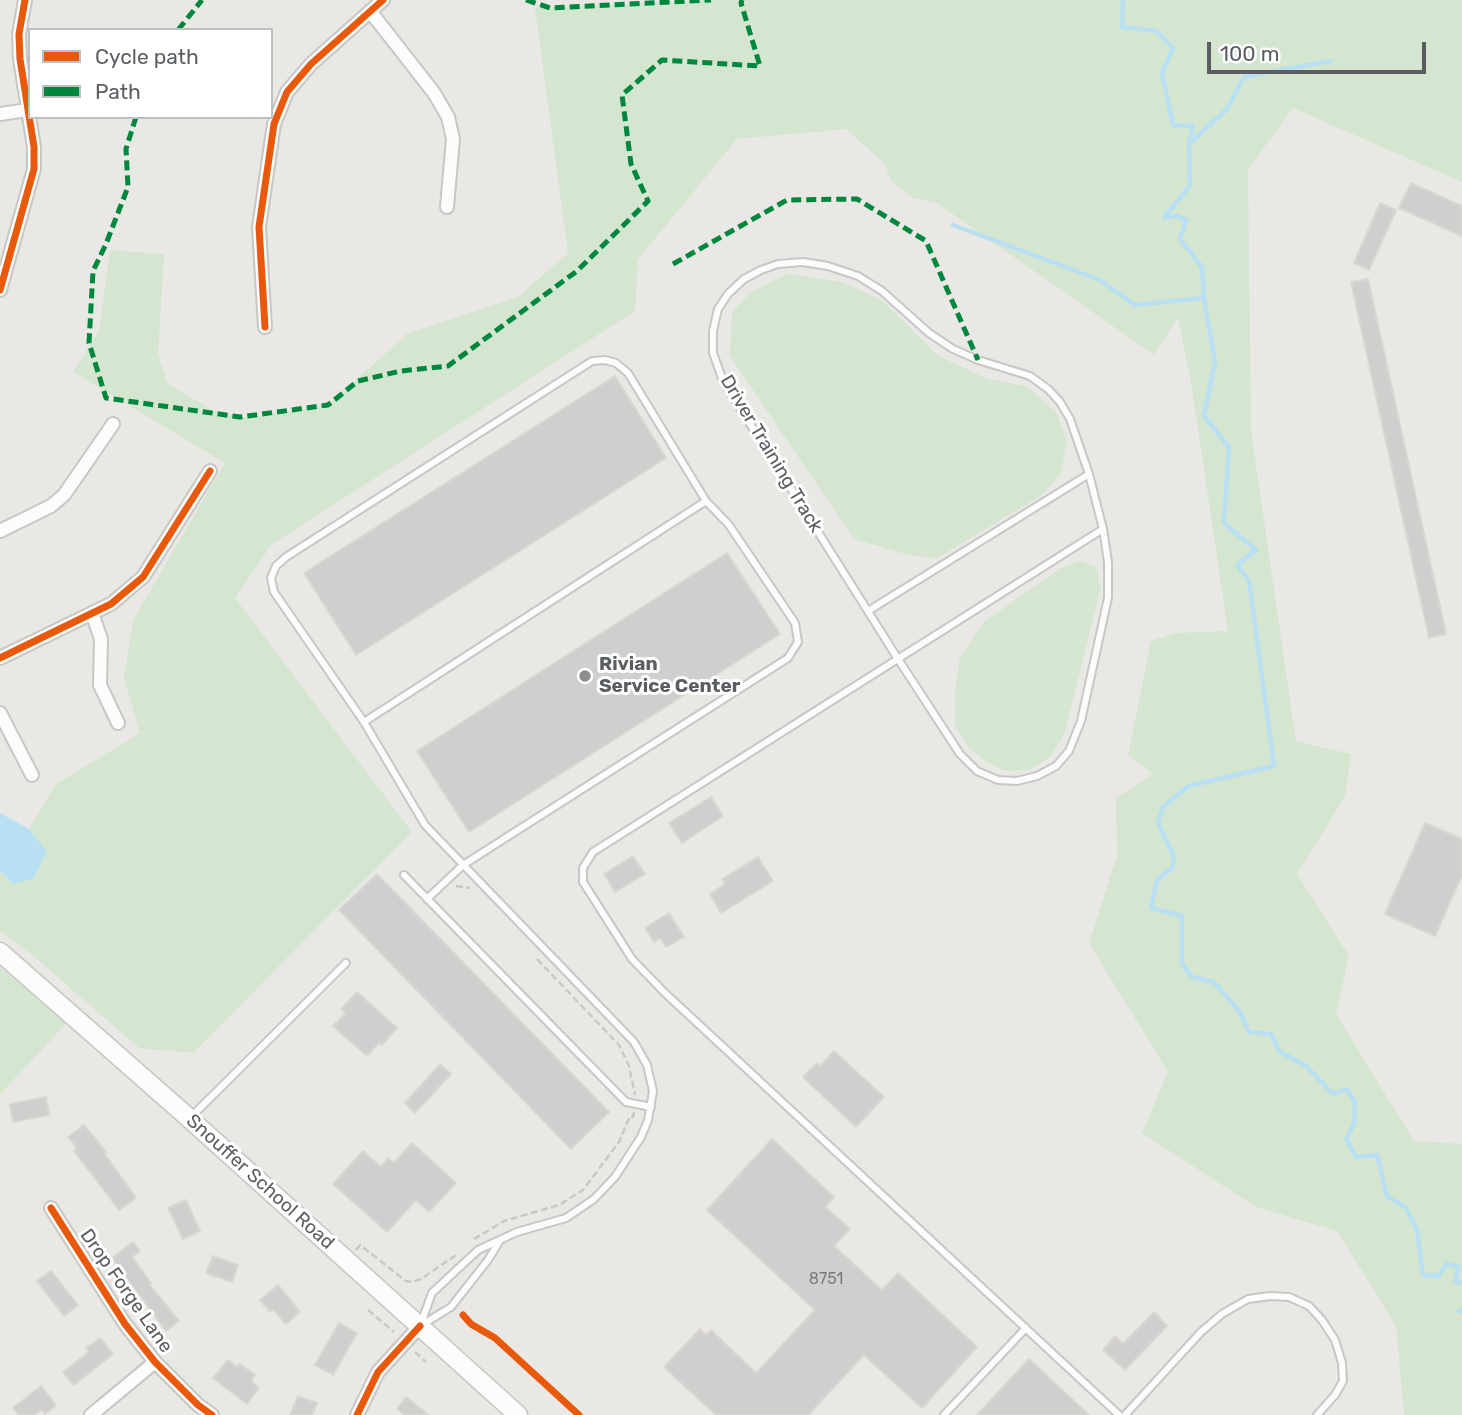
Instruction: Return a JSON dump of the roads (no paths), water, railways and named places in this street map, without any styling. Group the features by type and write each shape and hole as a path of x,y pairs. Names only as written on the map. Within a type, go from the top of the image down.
{"main road":[{"name":"Snouffer School Road","path":"0,952 519,1415"}],"street":[{"path":"25,0 19,34 28,115"},
{"path":"265,327 259,227 274,124 287,92 311,64 383,0"},
{"path":"370,11 434,93 447,117 453,139 447,207"},
{"path":"0,114 27,110"},
{"path":"0,290 34,169 34,147 29,119"},
{"path":"0,531 51,506 64,495 113,424"},
{"path":"0,658 111,604 143,577 210,471"},
{"path":"92,613 101,639 100,685 118,723"},
{"path":"0,713 32,775"},
{"name":"Drop Forge Lane","path":"51,1208 125,1324 155,1362 198,1405 212,1415"},
{"path":"357,1415 378,1372 420,1326"},
{"path":"91,1415 155,1362"}],"lane":[{"name":"Driver Training Track","path":"803,262 828,266 858,276 882,291 929,333 953,349 978,360 1030,376 1048,388 1070,419 1089,474 1103,529 1108,562 1108,598 1081,721 1069,751 1056,766 1037,776 1017,781 998,780 977,771 960,754 898,659 731,393 713,353 713,331 718,309 728,294 744,279 778,264 803,262"},
{"path":"420,1326 432,1293 478,1250 517,1233 566,1217 594,1199 615,1177 641,1137 651,1107 653,1091 647,1065 634,1042 463,864 425,825 364,722 274,592 271,578 276,566 286,557 592,361 616,363 628,373 706,501 729,525 794,624 798,642 788,659 463,864 427,899"},
{"path":"868,611 1089,474"},
{"path":"364,722 706,501"},
{"path":"1103,529 593,852 583,868 583,882 632,959 665,993 1119,1415"},
{"path":"404,875 626,1102 651,1107"},
{"path":"190,1119 346,964"},
{"path":"420,1326 451,1307 499,1242"},
{"path":"1125,1415 1201,1332 1222,1314 1248,1299 1270,1296 1289,1297 1309,1306 1335,1340 1342,1363 1343,1381 1335,1395 1317,1415"},
{"path":"944,1415 1026,1328"}],"water":[{"path":"0,813 29,829 47,852 33,879 13,884 0,871"}],"waterway":[{"path":"1123,0 1122,27 1156,31 1173,48 1162,73 1173,125 1193,126 1189,143"},
{"path":"1330,61 1244,77 1227,109 1189,144 1190,185 1164,218 1177,216 1186,220 1180,239 1202,267 1204,298 1215,362 1204,416 1229,447 1224,523 1256,550 1237,565 1249,581 1274,766 1188,786 1163,807 1158,823 1174,857 1172,868 1157,880 1151,908 1182,916 1182,964 1192,977 1214,982 1240,1012 1249,1032 1271,1034 1279,1051 1306,1066 1333,1094 1347,1089 1355,1102 1354,1124 1346,1139 1356,1157 1377,1155 1387,1196 1405,1207 1417,1230 1423,1275 1438,1276 1447,1264 1459,1267 1455,1281 1462,1283"},
{"path":"953,225 1100,280 1135,305 1203,298"},
{"path":"1462,1309 1459,1311 1462,1313"}],"place":[{"name":"Rivian Service Center","path":"585,676"}]}
